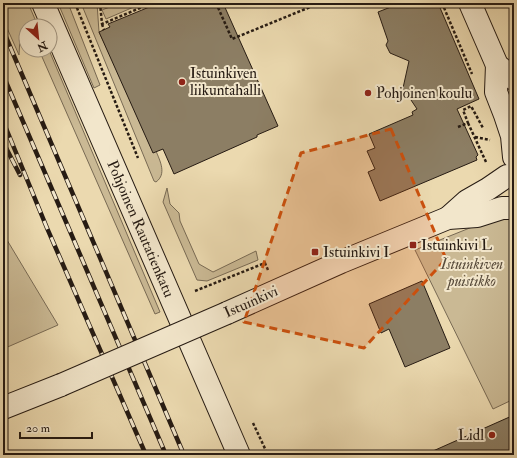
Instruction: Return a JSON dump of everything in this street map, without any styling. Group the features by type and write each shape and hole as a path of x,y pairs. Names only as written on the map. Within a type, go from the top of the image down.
{"street":[{"name":"Pohjoinen Rautatienkatu","path":"43,3 239,455"},
{"path":"470,3 497,65 496,92 512,136 506,165 508,188 514,201"},
{"path":"497,65 514,79"},
{"name":"Istuinkivi","path":"448,218 467,201 488,189 506,165"},
{"name":"Istuinkivi","path":"3,408 227,313 341,262 448,218 477,216 502,208 514,208"}],"path":[{"path":"75,3 139,161"},
{"path":"100,3 104,30"},
{"path":"102,24 152,3"},
{"path":"216,3 232,39 320,3"},
{"path":"442,3 475,79"},
{"path":"475,137 489,140 471,106 462,110 475,137 506,165"},
{"path":"458,127 468,123"},
{"path":"192,284 195,291 265,263 269,272"},
{"path":"252,420 268,455"}],"highlighted area":[{"path":"391,129 446,259 364,348 244,322 301,153"}],"green space":[{"path":"3,3 28,3 35,18 18,18 18,53 3,19"},
{"path":"58,3 68,3 100,85 94,88"},
{"path":"81,3 97,3 99,32 161,163 161,175 156,182 154,181"},
{"path":"120,3 143,3 106,19 102,10"},
{"path":"43,58 52,58 160,312 155,314"},
{"path":"167,188 170,204 179,213 180,221 199,264 213,272 256,251 258,260 207,281 197,280 163,202"},
{"name":"Istuinkiven puistikko","path":"505,218 514,220 514,399 493,409 415,250 492,219"},
{"path":"3,235 58,325 3,349"}],"building":[{"name":"Istuinkiven liikuntahalli","path":"159,3 223,3 278,126 174,174 163,149 153,153 99,32 110,27 108,24"},
{"path":"401,3 438,3 479,99 457,109 478,155 476,157 477,160 380,201 368,172 375,169 367,151 375,148 369,134 413,115 412,112 417,109 403,88 409,61 390,53 386,45 388,41 378,12"},
{"path":"422,281 450,348 405,367 389,329 381,333 369,304"},
{"name":"Lidl","path":"514,415 514,455 424,455"}],"railway":[{"path":"3,30 184,455"},
{"path":"3,75 166,455"},
{"path":"3,121 47,228 146,455"},
{"path":"3,142 20,175"}],"place":[{"name":"Istuinkiven liikuntahalli","path":"182,82"},
{"name":"Pohjoinen koulu","path":"368,93"},
{"name":"Istuinkivi L","path":"413,245"},
{"name":"Istuinkivi I","path":"315,252"},
{"name":"Lidl","path":"492,435"}]}
